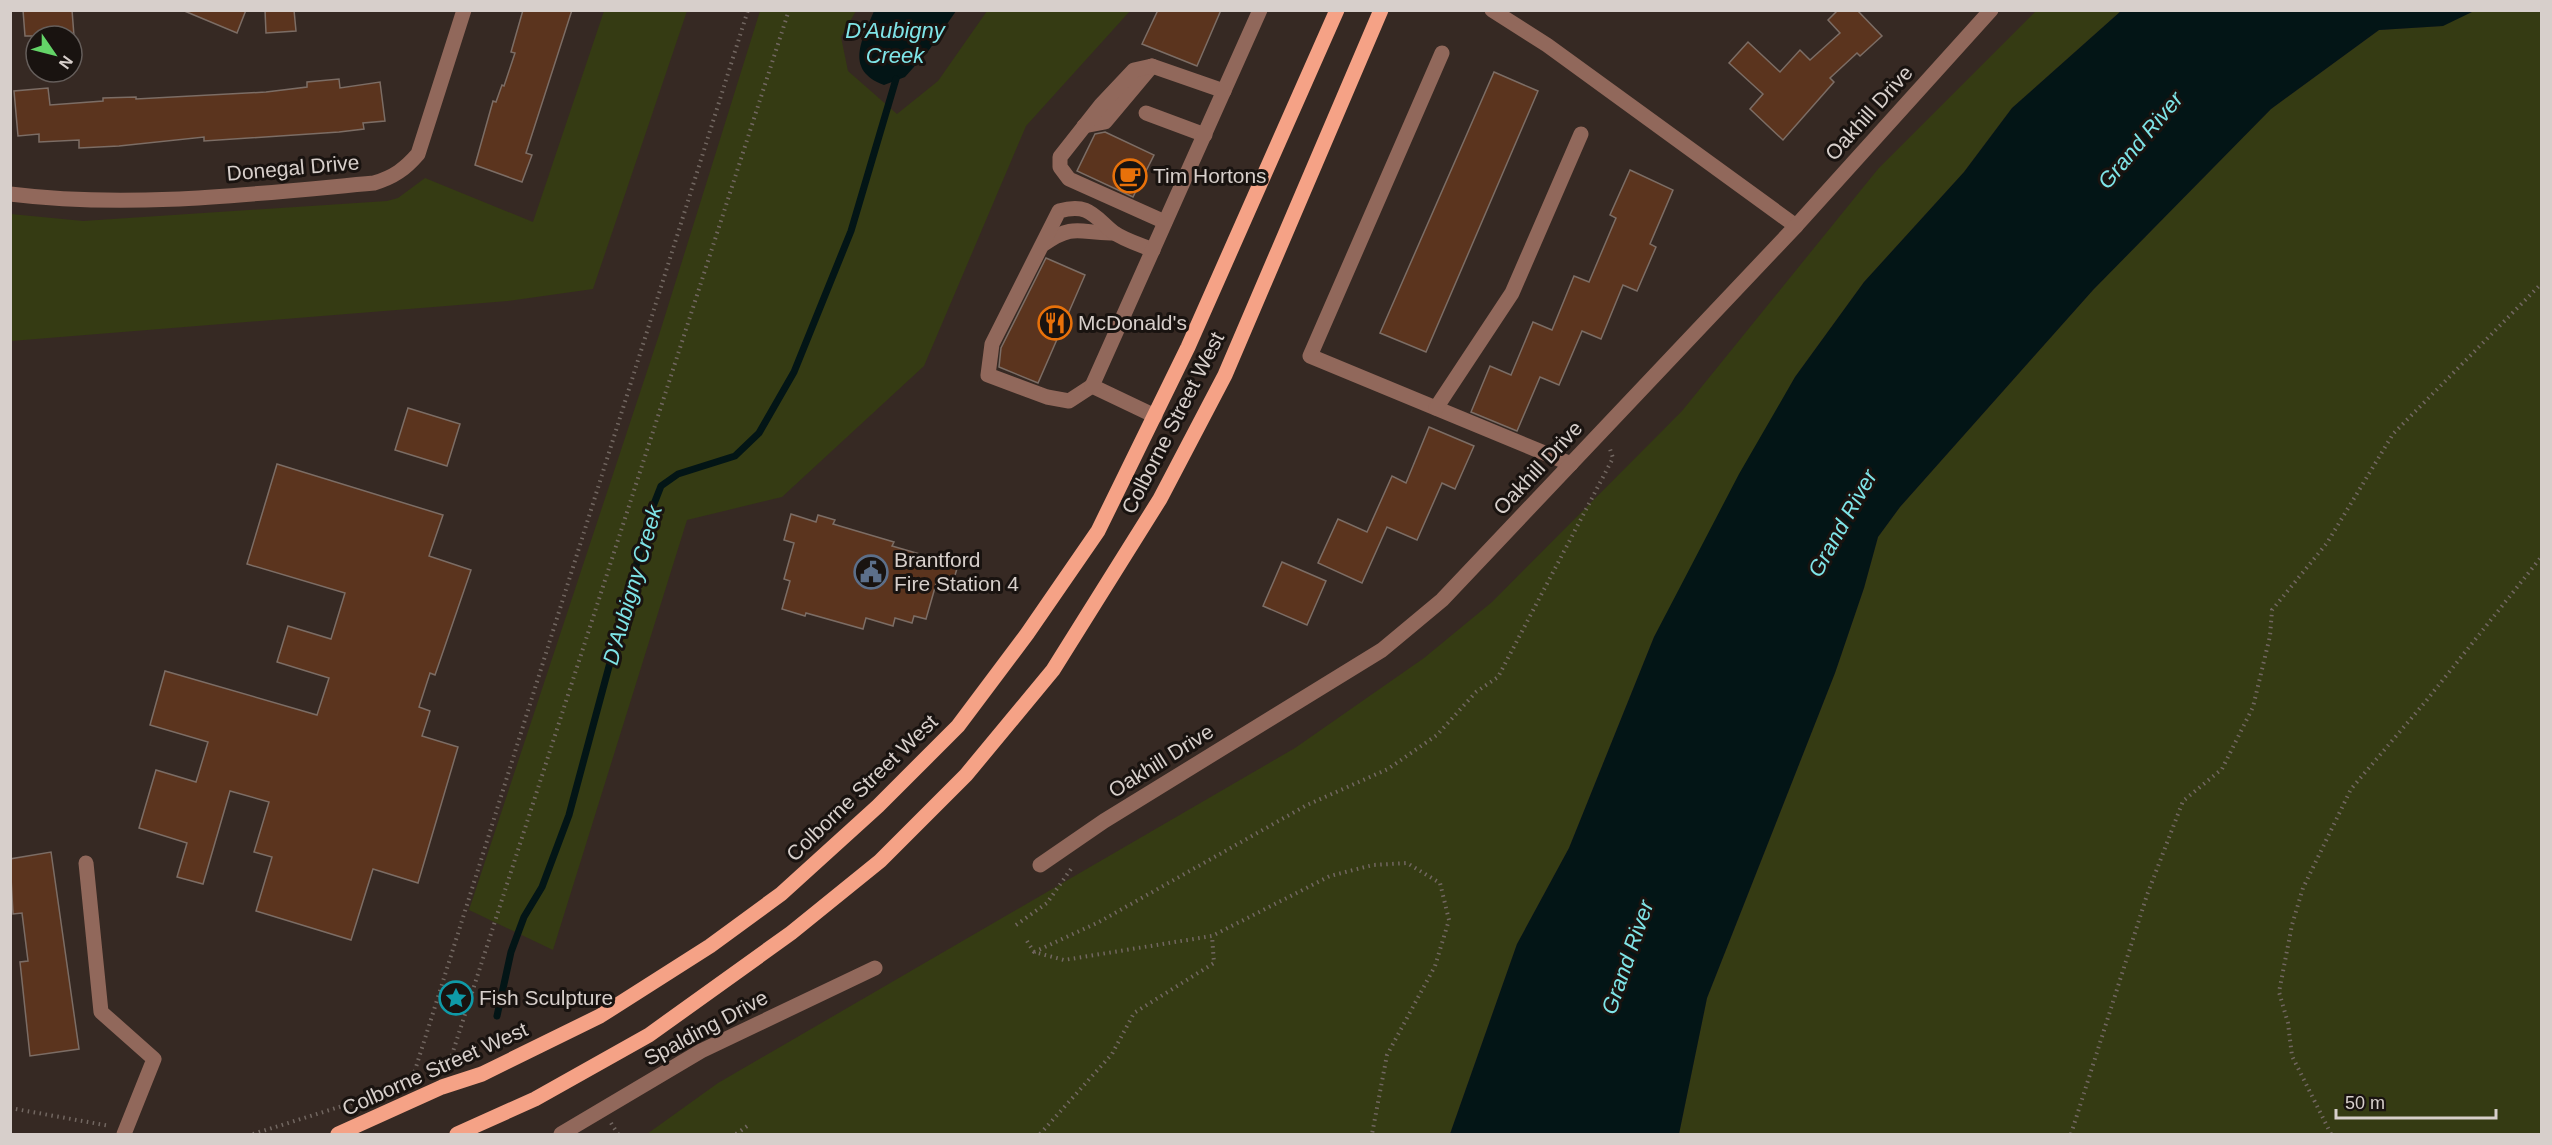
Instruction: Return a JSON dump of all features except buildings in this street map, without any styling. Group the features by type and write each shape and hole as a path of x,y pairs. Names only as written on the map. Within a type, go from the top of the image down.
{"main road":[{"name":"Colborne Street West","path":"338,1134 442,1087 482,1074 600,1016 710,946 781,894 878,806 958,726 1027,634 1098,531 1155,416 1337,10"},
{"name":"Colborne Street West","path":"457,1134 535,1098 649,1035 790,933 880,861 966,775 1053,670 1160,499 1225,375 1381,10"}],"street":[{"name":"Donegal Drive","path":"10,194 100,202 252,194 374,183 390,178 404,170 418,154 464,10"},
{"path":"1153,250 1114,233 1098,216 1076,206 1059,211 992,344 988,375 1047,397 1069,401 1092,386 1205,135 1260,10"},
{"path":"1492,10 1547,45 1796,226"},
{"name":"Oakhill Drive","path":"1040,865 1104,821 1382,650 1442,600 1796,226 1991,10"},
{"path":"1442,53 1310,356 1571,464"},
{"path":"1166,222 1065,177 1060,167 1060,157 1084,126 1134,70 1152,66 1224,91"},
{"path":"1146,113 1205,135"},
{"path":"1436,408 1512,293 1581,134"},
{"path":"1039,248 1061,232 1080,229 1095,234 1114,233"},
{"path":"1092,386 1155,416"},
{"path":"86,863 101,1012 154,1059 125,1132"},
{"name":"Spalding Drive","path":"561,1134 701,1051 875,968"}],"path":[{"path":"410,1085 748,10"},
{"path":"446,1073 789,10"},
{"path":"2071,1134 2147,895 2183,801 2222,769 2253,707 2270,636 2272,610 2327,543 2393,434 2541,283"},
{"path":"1034,952 1099,921 1307,805 1388,769 1437,735 1476,692 1498,677 1613,458 1602,430"},
{"path":"2331,1134 2292,1056 2288,1023 2279,992 2292,925 2303,888 2351,789 2426,702 2541,556"},
{"path":"1016,925 1047,903 1078,857"},
{"path":"1027,941 1034,952 1064,960 1212,936 1330,876 1372,865 1407,863 1440,883 1449,920 1435,966 1387,1055 1372,1134"},
{"path":"1040,1134 1112,1054 1134,1013 1214,963 1212,936"},
{"path":"253,1134 376,1096"},
{"path":"10,1108 125,1132"},
{"path":"736,1134 750,1124"}],"green space":[{"path":"604,11 687,11 593,289 508,301 11,341 11,214 83,221 387,201 398,198 425,178 533,222"},
{"path":"760,11 856,11 841,37 848,71 897,114 938,81 987,11 1130,11 1026,126 924,366 782,497 687,520 553,950 469,910 659,335"},
{"path":"2036,11 2121,11 2012,108 1964,172 1864,282 1795,377 1654,637 1569,848 1517,944 1450,1134 647,1134 718,1083 1295,748 1424,658 1492,602 1682,411 1878,169"},
{"path":"2474,11 2541,11 2541,1134 1679,1134 1707,998 1835,673 1864,588 1878,537 1900,507 2093,290 2271,109 2379,30 2442,26"}],"water":[{"name":"D'Aubigny Creek","path":"874,10 956,11 929,50 905,77 884,85 872,79 860,63 861,43"},
{"name":"Grand River","path":"2121,11 2474,11 2443,26 2379,30 2271,109 2093,290 1900,507 1878,537 1864,588 1835,673 1707,998 1679,1134 1450,1134 1517,944 1569,848 1654,637 1739,474 1795,377 1864,282 1964,172 2012,108"}],"waterway":[{"name":"D'Aubigny Creek","path":"497,1016 511,952 524,917 542,887 569,815 650,514 661,486 678,474 735,456 759,433 794,372 851,231 896,79"}],"place":[{"name":"Tim Hortons","path":"1130,176"},
{"name":"McDonald's","path":"1055,323"},
{"name":"Brantford Fire Station 4","path":"871,572"},
{"name":"Fish Sculpture","path":"456,998"}]}
